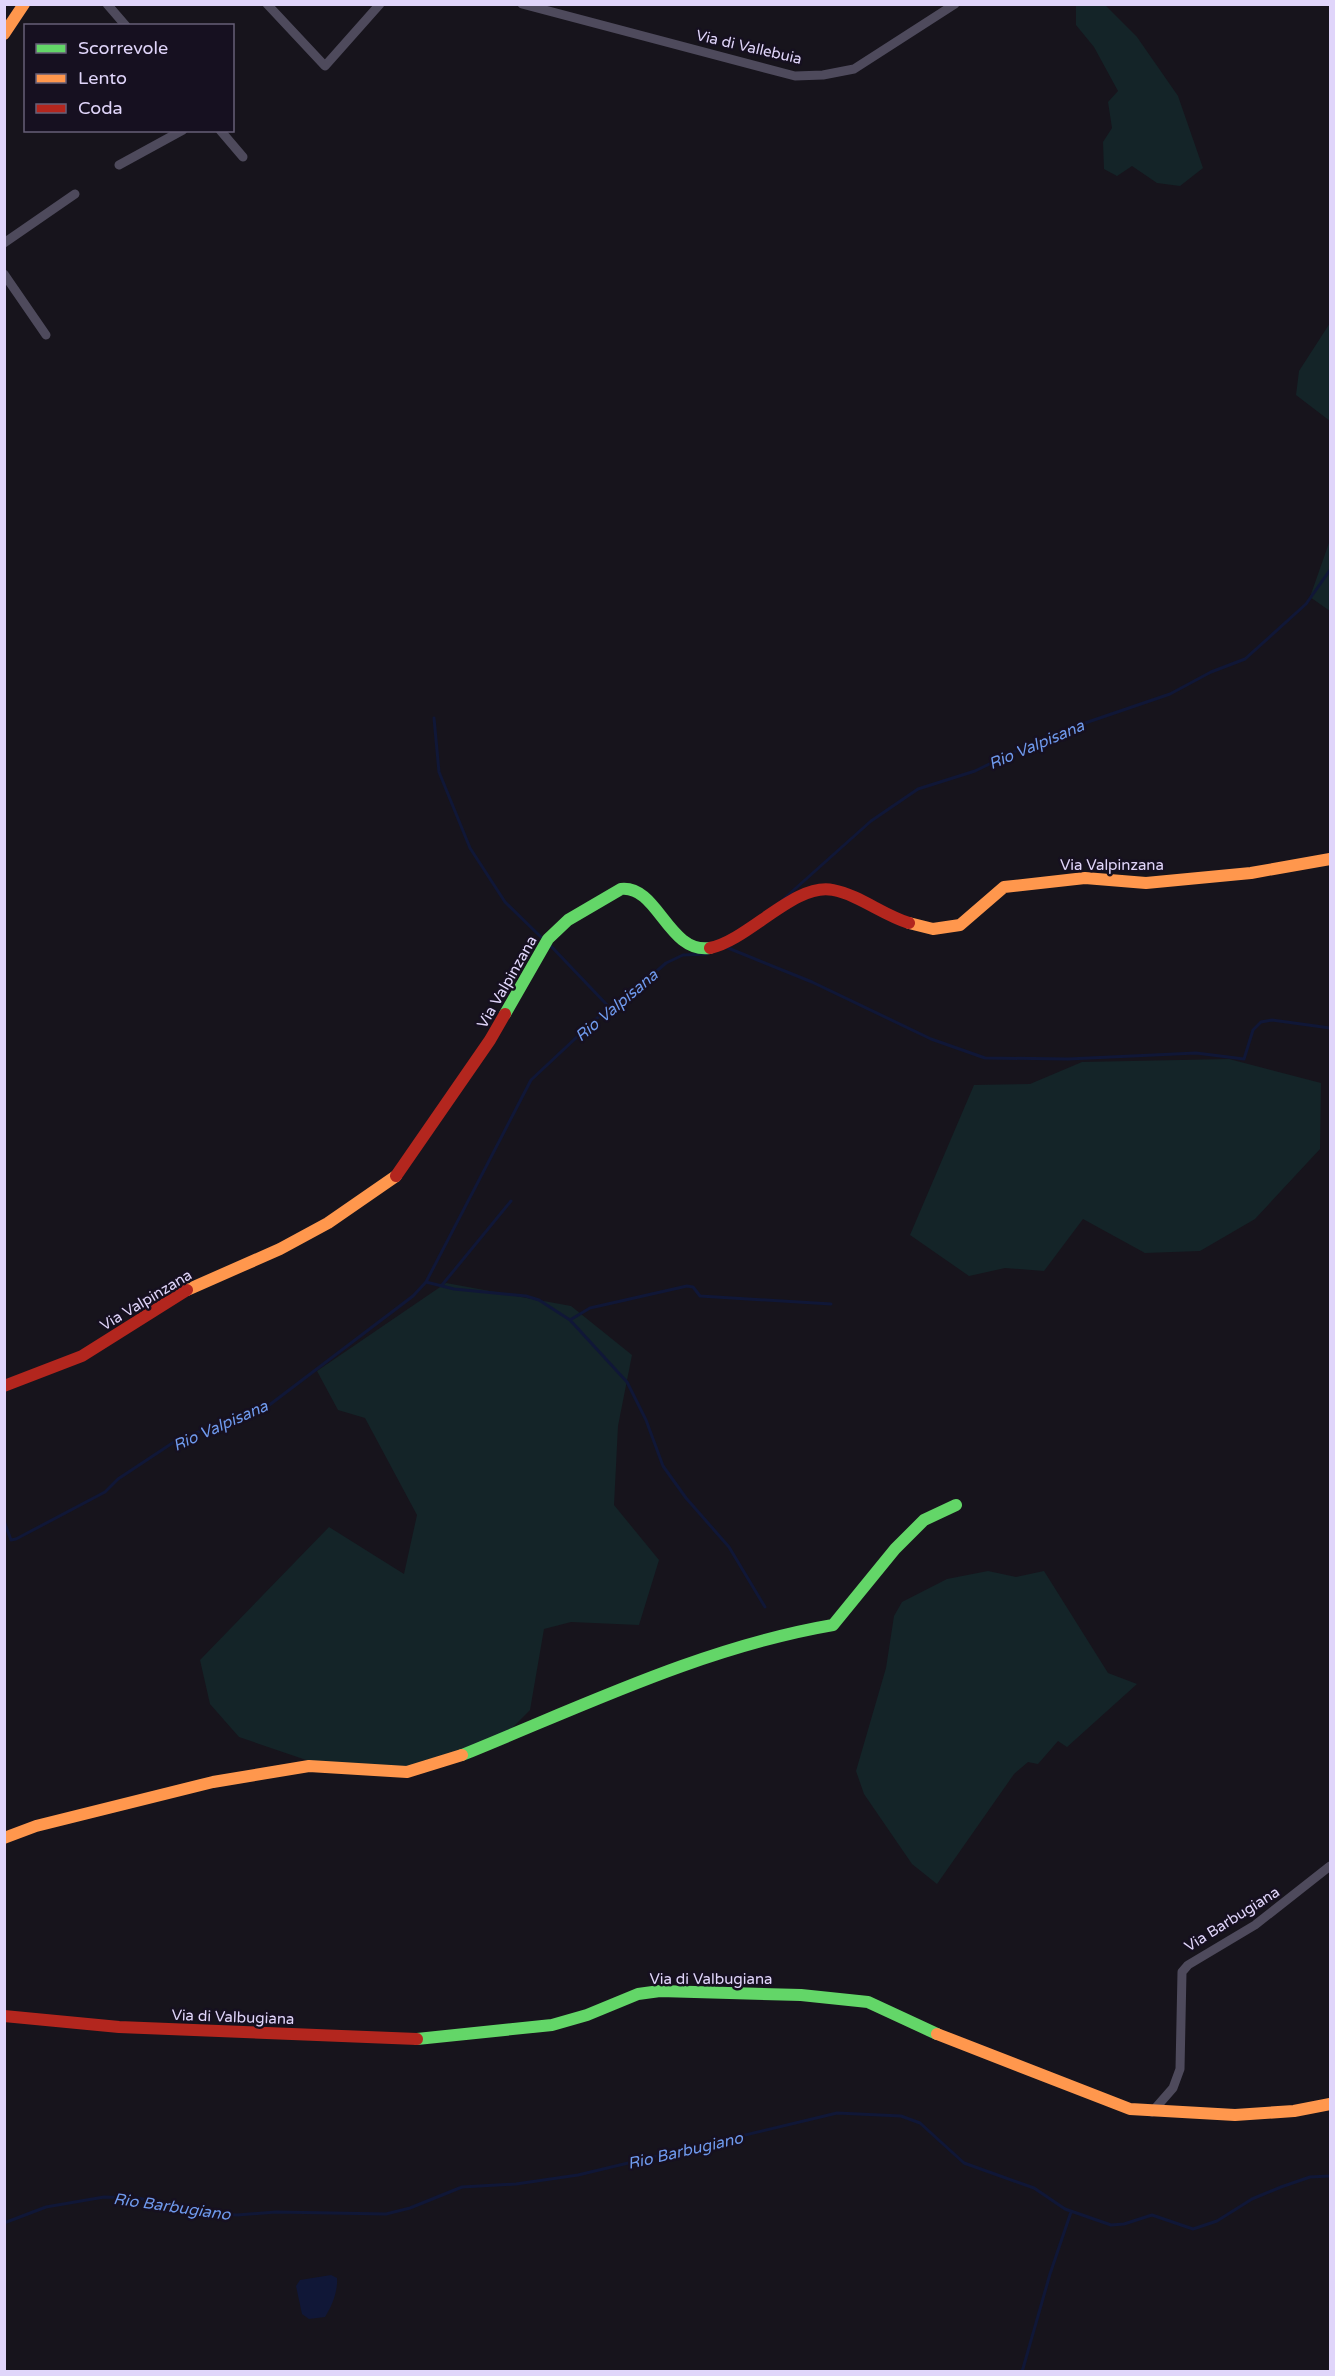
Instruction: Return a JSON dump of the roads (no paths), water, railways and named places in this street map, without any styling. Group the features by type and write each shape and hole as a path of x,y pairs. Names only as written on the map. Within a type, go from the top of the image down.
{"street":[{"path":"4,34 24,4"},
{"path":"107,4 124,24"},
{"path":"267,4 325,66 381,4"},
{"name":"Via di Vallebuia","path":"522,4 795,76 823,75 854,69 955,4"},
{"path":"119,165 179,132"},
{"path":"222,132 243,157"},
{"path":"4,243 75,194"},
{"path":"4,274 46,335"},
{"name":"Via Valpinzana","path":"4,1386 82,1356 187,1290 280,1249 328,1223 399,1174 490,1040 548,939 568,920 621,889 631,888 639,892 684,940 702,948 729,941 747,933 792,898 810,890 832,889 910,924 928,928 943,928 958,926 967,921 976,914 994,892 1004,887 1085,878 1146,883 1251,873 1330,859"},
{"path":"4,1838 36,1826 213,1782 309,1766 364,1772 407,1772 448,1761 671,1670 798,1631 833,1625 895,1549 924,1520 956,1505"},
{"name":"Via Barbugiana","path":"1152,2112 1173,2088 1180,2069 1182,1972 1188,1965 1255,1925 1330,1866"},
{"name":"Via di Valbugiana","path":"4,2016 119,2027 421,2039 552,2025 587,2015 638,1994 660,1991 801,1995 868,2002 953,2041 1130,2109 1235,2115 1294,2110 1330,2104"}],"water":[{"path":"331,2275 337,2278 337,2283 330,2308 325,2317 309,2319 302,2314 296,2286 300,2280"}],"waterway":[{"name":"Rio Valpisana","path":"777,905 871,821 918,789 975,771 1047,736 1170,694 1211,672 1245,659 1306,604 1330,570"},
{"path":"434,718 439,772 470,848 505,902 543,939"},
{"path":"548,943 609,1007"},
{"path":"728,948 812,982 931,1039 985,1058 1068,1059 1196,1053 1244,1059 1253,1030 1261,1022 1272,1020 1330,1028"},
{"name":"Rio Valpisana","path":"4,1521 11,1540 16,1539 105,1492 118,1479 177,1440 268,1406 413,1296 426,1282 531,1080 609,1007 635,990 666,963 683,955 707,954"},
{"path":"442,1285 511,1201"},
{"path":"426,1282 454,1289 526,1296 539,1300 570,1320 627,1382 646,1420 663,1466 686,1498 729,1547 765,1607"},
{"path":"570,1320 590,1308 687,1286 693,1287 700,1296 831,1304"},
{"name":"Rio Barbugiano","path":"4,2223 46,2207 104,2197 138,2198 197,2212 237,2215 276,2212 386,2214 410,2208 462,2187 516,2184 578,2175 837,2113 901,2116 920,2123 964,2163 1034,2188 1065,2209 1111,2225 1124,2224 1152,2215 1193,2229 1217,2221 1252,2199 1281,2187 1310,2177 1330,2176"},
{"path":"1022,2372 1050,2274 1071,2212"}]}
